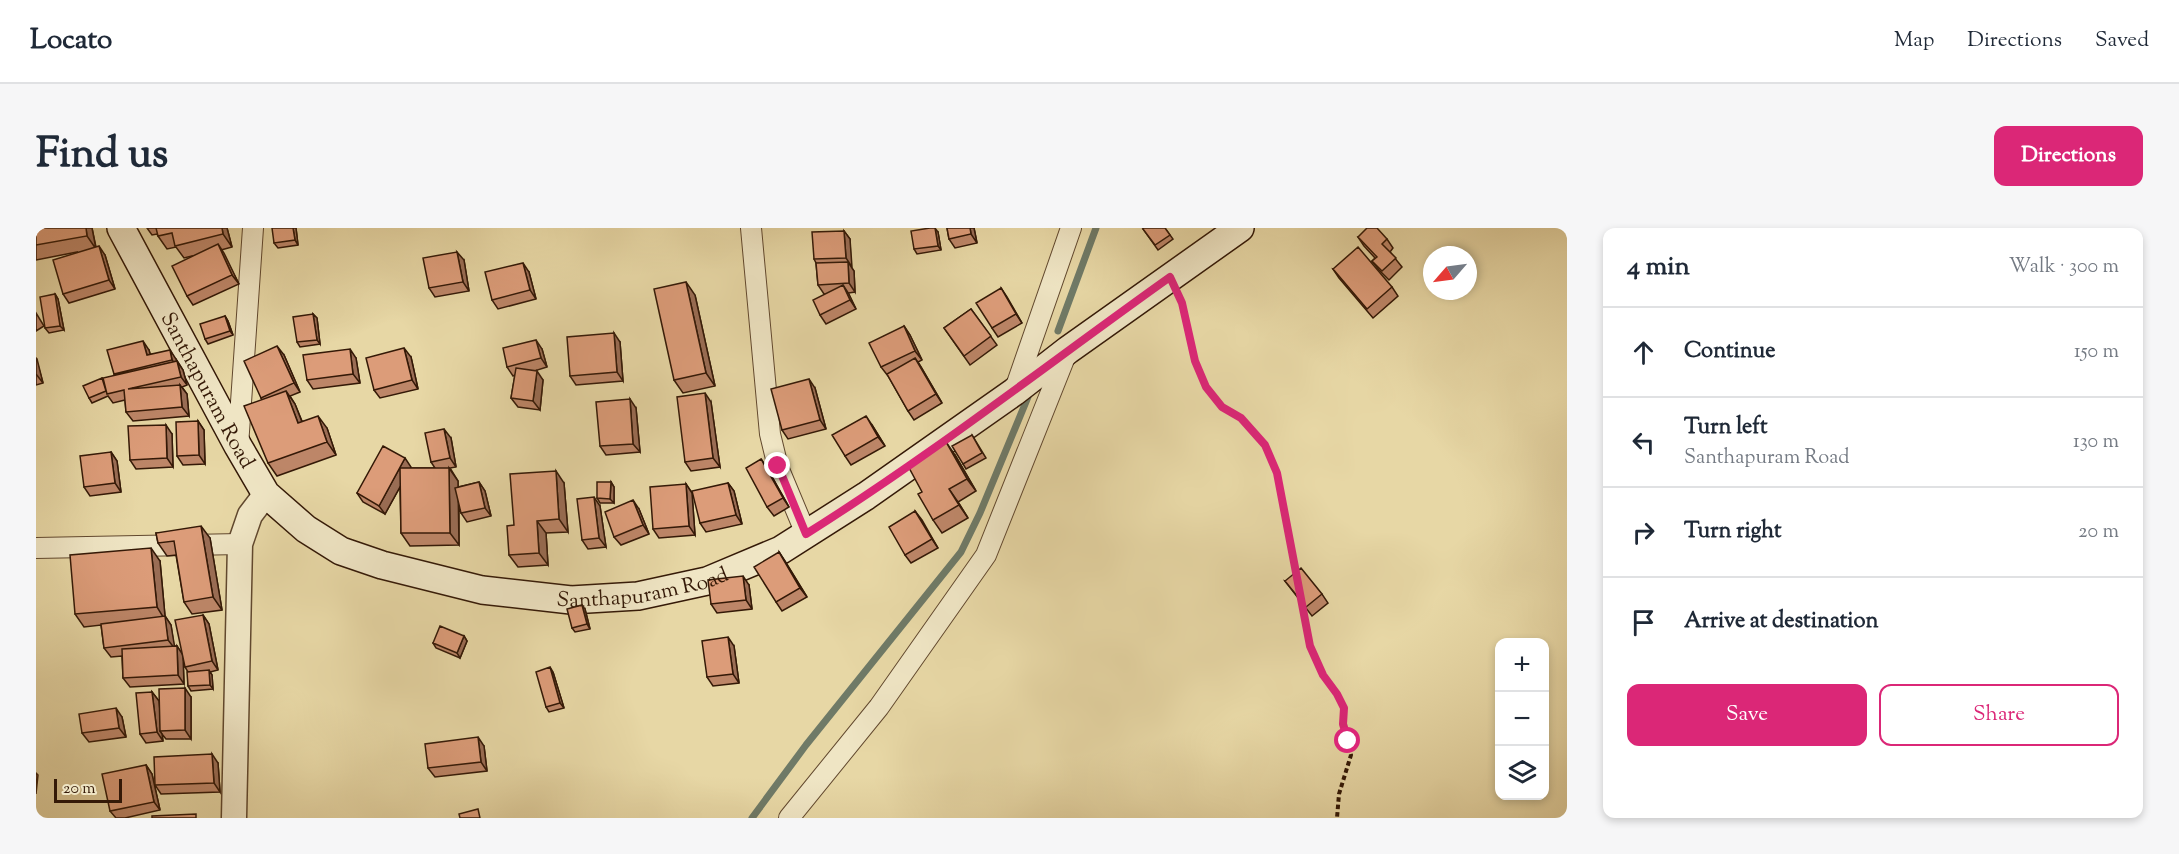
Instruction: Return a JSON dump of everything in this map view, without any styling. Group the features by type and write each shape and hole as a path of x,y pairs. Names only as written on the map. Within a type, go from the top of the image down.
{"main road":[{"name":"Santhapuram Road","path":"122,228 266,494 306,529 341,551 382,565 482,590 571,600 638,596 707,581 781,549 866,496 1240,228"}],"street":[{"path":"238,446 253,228"},
{"path":"751,228 770,434 788,494 806,534"},
{"path":"1014,392 1071,228"},
{"path":"789,818 879,707 986,555 1068,350"},
{"path":"234,818 240,544 249,515 266,494"},
{"path":"36,548 240,544"}],"path":[{"path":"1170,277 1182,303 1195,361 1206,387 1222,407 1241,418 1265,445 1273,463 1277,473 1298,583"},
{"path":"1300,594 1310,646 1323,675 1344,708 1343,724 1351,755 1338,794 1337,818"}],"building":[{"path":"36,228 86,228 87,236 36,245"},
{"path":"156,228 222,228 223,234 175,246 172,233 158,236"},
{"path":"272,228 293,228 295,240 274,243"},
{"path":"935,228 938,246 914,249 911,231"},
{"path":"947,228 970,228 971,234 949,239"},
{"path":"1143,228 1165,228 1170,235 1155,245"},
{"path":"1367,228 1377,228 1387,239 1382,244 1396,258 1382,271 1372,261 1377,257 1358,237"},
{"path":"844,231 846,258 814,259 812,232"},
{"path":"218,244 232,275 187,296 172,266"},
{"path":"99,246 109,280 63,294 53,260"},
{"path":"1358,247 1392,287 1367,309 1333,269"},
{"path":"457,252 463,282 429,288 423,258"},
{"path":"848,262 849,283 818,285 816,263"},
{"path":"523,263 530,290 492,300 485,272"},
{"path":"686,282 706,373 674,380 654,289"},
{"path":"843,285 850,300 820,315 813,300"},
{"path":"1001,288 1016,314 992,328 976,303"},
{"path":"55,294 60,326 45,328 40,297"},
{"path":"971,309 991,336 964,356 944,328"},
{"path":"313,314 317,340 297,342 293,317"},
{"path":"225,316 230,331 205,339 200,324"},
{"path":"904,326 915,351 881,367 869,343"},
{"path":"614,333 617,372 570,376 567,337"},
{"path":"536,340 541,358 507,367 503,348"},
{"path":"143,341 147,355 170,350 172,360 114,374 107,350"},
{"path":"277,346 294,383 261,398 244,361"},
{"path":"404,348 412,380 374,390 366,358"},
{"path":"350,349 353,374 307,380 303,355"},
{"path":"915,358 936,394 908,411 887,374"},
{"path":"177,361 181,377 128,389 180,385 182,407 126,412 124,390 107,394 103,378"},
{"path":"516,368 537,371 533,401 511,398"},
{"path":"102,378 106,391 89,398 83,386"},
{"path":"809,379 820,420 782,430 771,389"},
{"path":"286,391 298,423 318,416 327,442 268,463 244,406"},
{"path":"705,393 713,458 685,462 677,397"},
{"path":"630,399 633,444 600,446 596,402"},
{"path":"866,416 878,437 845,456 832,435"},
{"path":"198,421 199,455 177,456 176,422"},
{"path":"166,425 167,458 130,460 128,426"},
{"path":"444,429 450,458 431,462 425,433"},
{"path":"972,435 982,453 963,464 952,446"},
{"path":"946,442 967,479 949,489 959,505 933,520 918,494 922,492 907,464"},
{"path":"383,446 405,458 379,506 357,493"},
{"path":"111,452 115,483 84,487 80,456"},
{"path":"761,459 783,498 767,507 746,468"},
{"path":"400,468 449,468 450,533 401,533"},
{"path":"556,471 559,519 537,521 539,553 509,555 507,526 514,525 510,474"},
{"path":"479,482 485,508 461,513 455,488"},
{"path":"597,482 611,482 610,499 597,498"},
{"path":"728,483 736,515 700,523 692,491"},
{"path":"686,484 689,526 653,529 650,487"},
{"path":"594,497 599,538 582,540 577,499"},
{"path":"633,500 643,525 614,537 605,512"},
{"path":"915,511 932,539 905,555 889,527"},
{"path":"201,526 213,597 184,602 174,541 158,543 156,533"},
{"path":"151,548 157,607 75,614 70,555"},
{"path":"779,552 800,588 776,602 754,567"},
{"path":"1301,568 1322,594 1306,607 1285,581"},
{"path":"743,576 746,600 711,604 708,580"},
{"path":"582,605 587,624 572,628 567,609"},
{"path":"203,615 212,661 185,667 175,620"},
{"path":"165,616 168,640 104,648 101,624"},
{"path":"440,626 464,636 457,653 433,643"},
{"path":"728,637 733,674 707,677 702,641"},
{"path":"177,646 178,675 123,678 122,649"},
{"path":"550,667 560,703 546,707 536,672"},
{"path":"209,670 210,685 188,686 187,672"},
{"path":"185,688 185,730 160,731 159,689"},
{"path":"152,692 157,732 140,734 136,693"},
{"path":"116,708 119,728 82,733 79,714"},
{"path":"478,737 481,762 428,768 425,744"},
{"path":"212,754 214,783 155,785 154,757"},
{"path":"146,765 154,802 110,811 102,774"},
{"path":"478,809 480,818 460,818 459,814"},
{"path":"196,814 196,818 152,818 152,816"}],"waterway":[{"path":"1058,331 1096,228"},
{"path":"752,818 806,745 961,552 980,513 1028,397"}],"route":[{"path":"778,466 806,534 866,496 1014,392 1170,277 1182,303 1195,361 1206,387 1222,407 1241,418 1265,445 1277,473 1310,646 1323,675 1344,708 1343,724 1348,741"}]}
